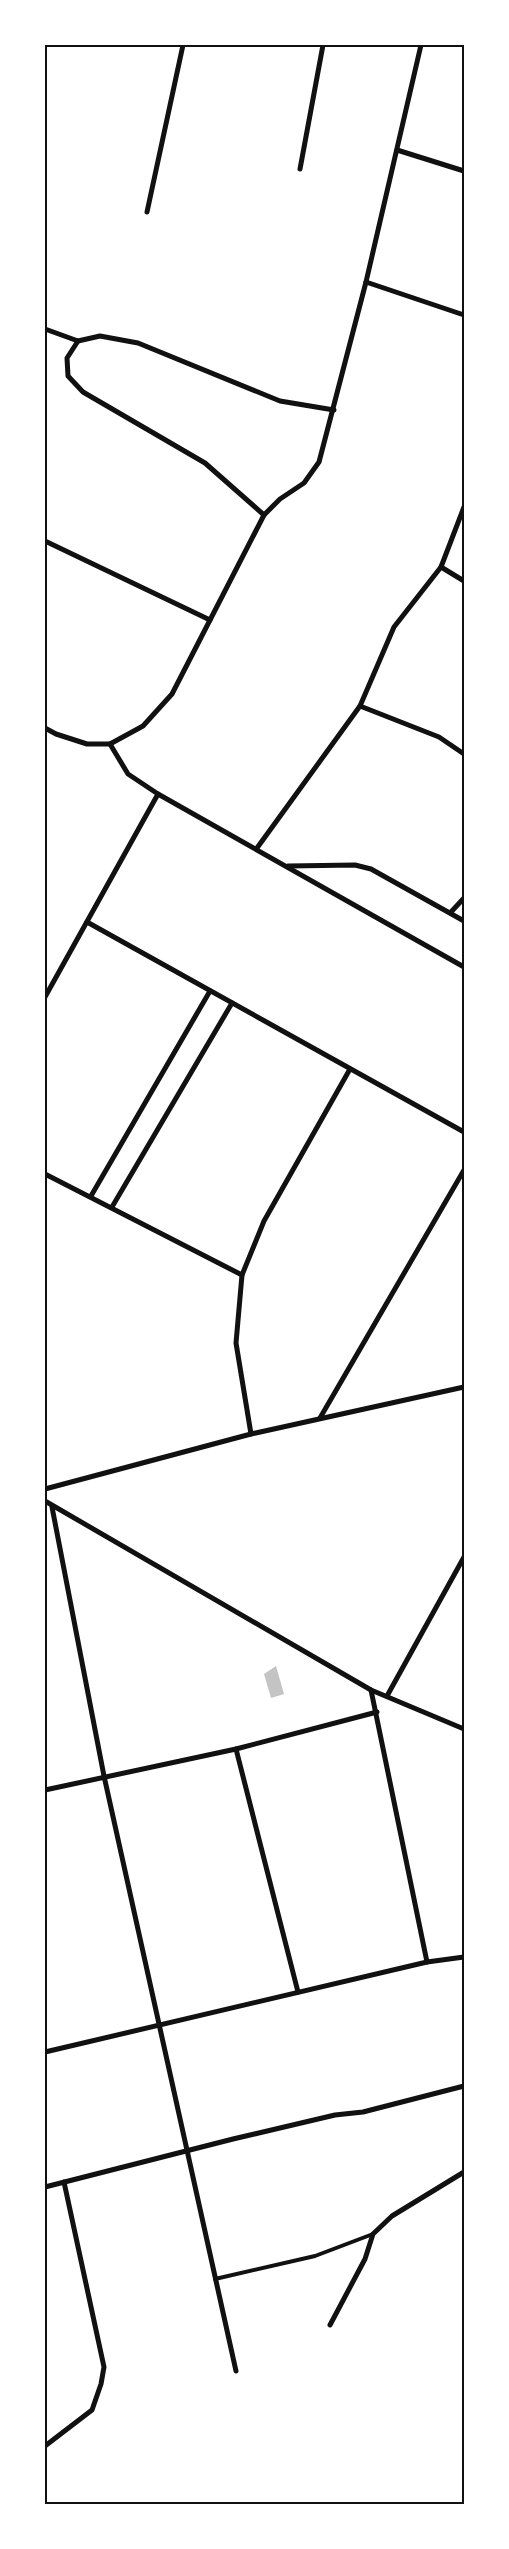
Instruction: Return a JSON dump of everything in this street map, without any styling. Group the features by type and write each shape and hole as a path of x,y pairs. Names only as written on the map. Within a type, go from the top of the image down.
{"street":[{"path":"147,212 183,45"},
{"path":"300,169 323,45"},
{"path":"45,728 56,734 87,744 110,744 143,726 172,694 264,515 280,499 304,483 319,462 366,282 421,45"},
{"path":"397,150 464,171"},
{"path":"366,282 464,315"},
{"path":"45,329 78,341 100,336 138,343 280,401 334,410"},
{"path":"78,341 67,358 68,376 83,392 204,463 264,515"},
{"path":"257,848 360,706 394,627 441,567 464,507"},
{"path":"45,541 210,620"},
{"path":"441,567 464,581"},
{"path":"360,706 439,737 464,754"},
{"path":"110,744 128,774 158,794 464,966"},
{"path":"45,997 158,794"},
{"path":"287,866 355,865 371,869 464,920"},
{"path":"451,912 464,898"},
{"path":"87,922 464,1132"},
{"path":"90,1196 210,991"},
{"path":"112,1207 232,1003"},
{"path":"251,1434 236,1343 242,1275 264,1220 350,1069"},
{"path":"320,1418 464,1170"},
{"path":"45,1174 242,1275"},
{"path":"45,1489 251,1434 463,1388"},
{"path":"45,1501 52,1507 371,1690 464,1729"},
{"path":"52,1507 104,1776 236,2371"},
{"path":"387,1696 464,1557"},
{"path":"371,1690 427,1962"},
{"path":"45,1790 236,1749 377,1712"},
{"path":"236,1749 298,1992"},
{"path":"45,2052 427,1962 464,1957"},
{"path":"45,2187 335,2115 363,2112 464,2086"},
{"path":"330,2325 364,2258 373,2234 392,2216 464,2172"},
{"path":"45,2446 92,2410 101,2384 104,2367 64,2182"}],"lane":[{"path":"215,2279 315,2256 373,2234"}],"building":[{"path":"276,1666 284,1694 271,1698 264,1674"}]}
